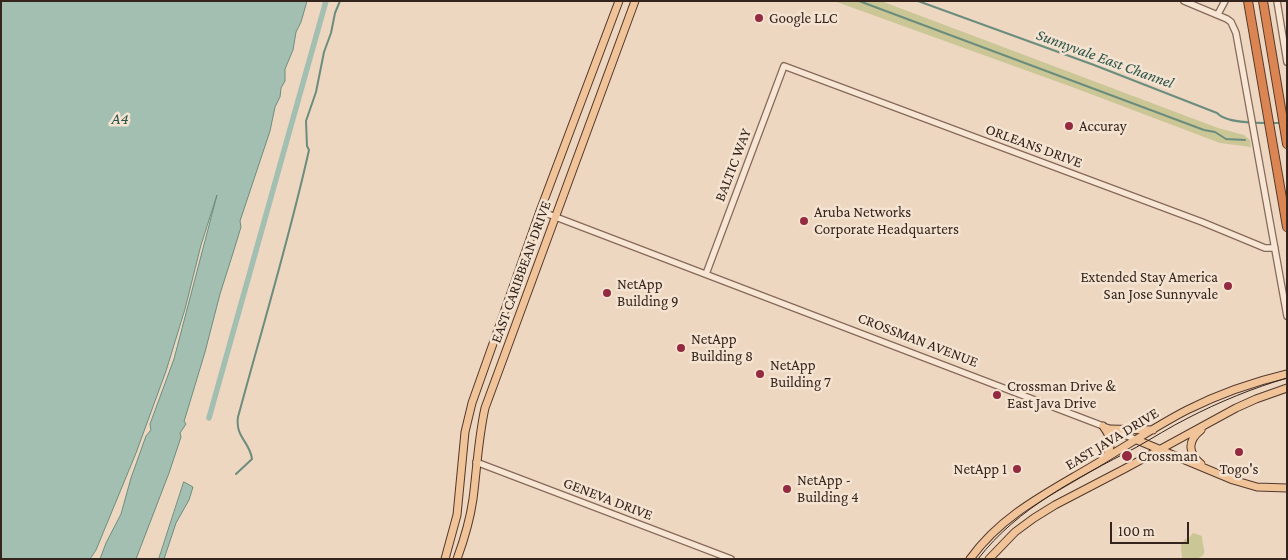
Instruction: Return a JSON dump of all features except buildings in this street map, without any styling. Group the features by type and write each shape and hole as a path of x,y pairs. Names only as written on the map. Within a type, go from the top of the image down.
{"highway":[{"path":"1248,1 1287,227"},
{"path":"1262,1 1287,144"}],"main road":[{"name":"EAST CARIBBEAN DRIVE","path":"445,559 457,515 465,432 472,402 540,211 620,1"},
{"name":"EAST CARIBBEAN DRIVE","path":"457,559 473,500 479,437 485,408 635,1"},
{"name":"EAST JAVA DRIVE","path":"970,559 994,530 1016,512 1187,410 1235,389 1285,374"},
{"name":"EAST JAVA DRIVE","path":"989,559 1015,532 1055,505 1215,419 1256,399 1286,389"},
{"path":"1208,470 1194,458 1191,452 1192,444 1196,434 1215,419"},
{"path":"1105,459 1111,443 1106,427 1154,430"},
{"name":"CROSSMAN AVENUE","path":"1137,440 1233,480 1257,487 1287,488"}],"street":[{"path":"1184,1 1218,14 1232,22 1236,33 1287,316"},
{"path":"1218,14 1225,1"},
{"path":"1277,1 1287,62"},
{"name":"ORLEANS DRIVE","path":"784,66 1202,222 1265,248 1275,248"},
{"name":"BALTIC WAY","path":"706,274 784,66"},
{"name":"CROSSMAN AVENUE","path":"540,211 1137,440"},
{"name":"GENEVA DRIVE","path":"476,462 731,559"}],"shaded area":[{"path":"834,1 881,1 1218,128 1244,135 1250,140 1251,147 1220,143"},
{"path":"1193,533 1202,536 1204,553 1197,558 1182,559 1181,545"}],"water":[{"name":"A4","path":"1,1 307,1 296,32 293,50 285,69 285,81 275,107 270,131 240,221 241,227 184,421 186,424 180,433 181,437 169,473 136,559 100,559 121,514 131,478 146,436 151,430 150,424 174,359 217,195 166,371 136,453 96,550 90,559 1,559"},
{"path":"184,482 193,487 189,500 176,523 164,559 159,559"}],"waterway":[{"path":"209,418 326,1"},
{"path":"236,474 252,459 249,448 239,430 238,417 301,184 309,150 307,146 306,121 316,92 324,52 340,1"},
{"path":"859,1 1204,130 1215,132 1226,139 1245,140"},
{"name":"Sunnyvale East Channel","path":"918,1 1094,65 1217,113 1227,119 1240,122 1267,123"},
{"name":"Sunnyvale East Channel","path":"1272,123 1282,123"}],"tram line":[{"path":"978,559 1011,524 1050,495 1200,412 1249,391 1287,378"}],"place":[{"name":"Google LLC","path":"759,18"},
{"name":"Accuray","path":"1069,126"},
{"name":"Aruba Networks Corporate Headquarters","path":"804,221"},
{"name":"Extended Stay America San Jose Sunnyvale","path":"1228,286"},
{"name":"NetApp Building 9","path":"607,293"},
{"name":"NetApp Building 8","path":"681,348"},
{"name":"NetApp Building 7","path":"760,374"},
{"name":"Crossman Drive & East Java Drive","path":"997,395"},
{"name":"Togo's","path":"1239,452"},
{"name":"Crossman","path":"1127,456"},
{"name":"NetApp 1","path":"1017,469"},
{"name":"NetApp - Building 4","path":"787,489"}]}
